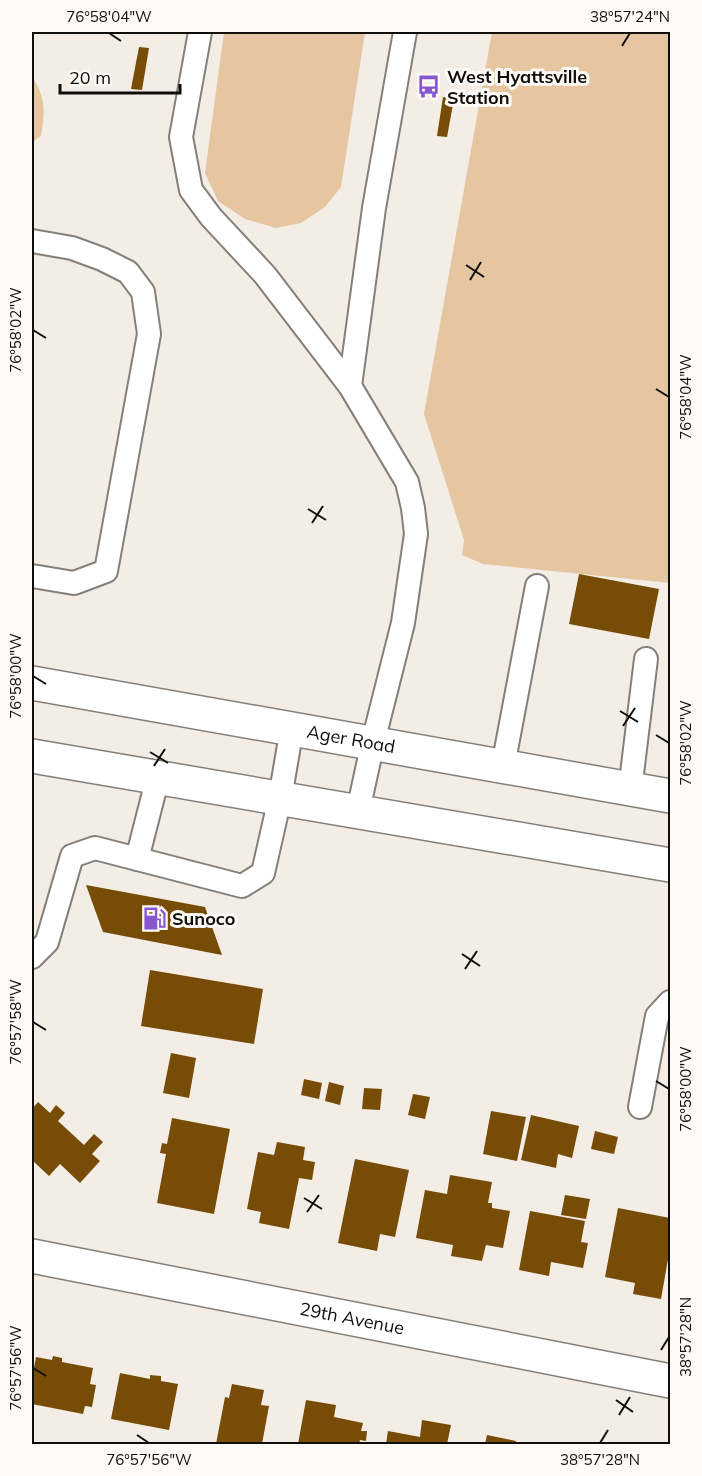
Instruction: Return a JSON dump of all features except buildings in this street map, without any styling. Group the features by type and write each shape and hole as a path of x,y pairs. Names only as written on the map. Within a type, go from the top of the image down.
{"main road":[{"name":"Ager Road","path":"32,683 670,796"},
{"path":"34,763 158,777 670,865"},
{"name":"29th Avenue","path":"32,1256 670,1381"}],"lane":[{"path":"200,32 182,137 191,190 211,217 265,275 350,386 407,482 413,508 416,534 403,623 358,811"},
{"path":"350,386 374,208 405,32"},
{"path":"32,241 72,248 128,272 143,292 149,334 106,572 74,583 32,576"},
{"path":"503,766 537,586"},
{"path":"630,790 646,659"},
{"path":"32,957 47,942 72,856 95,848 242,886 263,873 280,798 292,728"},
{"path":"137,859 158,777"},
{"path":"640,1107 657,1016 670,1002"}],"shaded area":[{"path":"224,32 365,32 341,187 325,207 301,223 276,228 245,219 218,201 205,173"},
{"path":"492,32 670,32 670,583 483,564 462,555 464,540 424,414"},
{"path":"32,76 40,91 44,112 41,136 32,142"}],"place":[{"name":"West Hyattsville Station","path":"429,87"},
{"name":"Sunoco","path":"154,919"}]}
